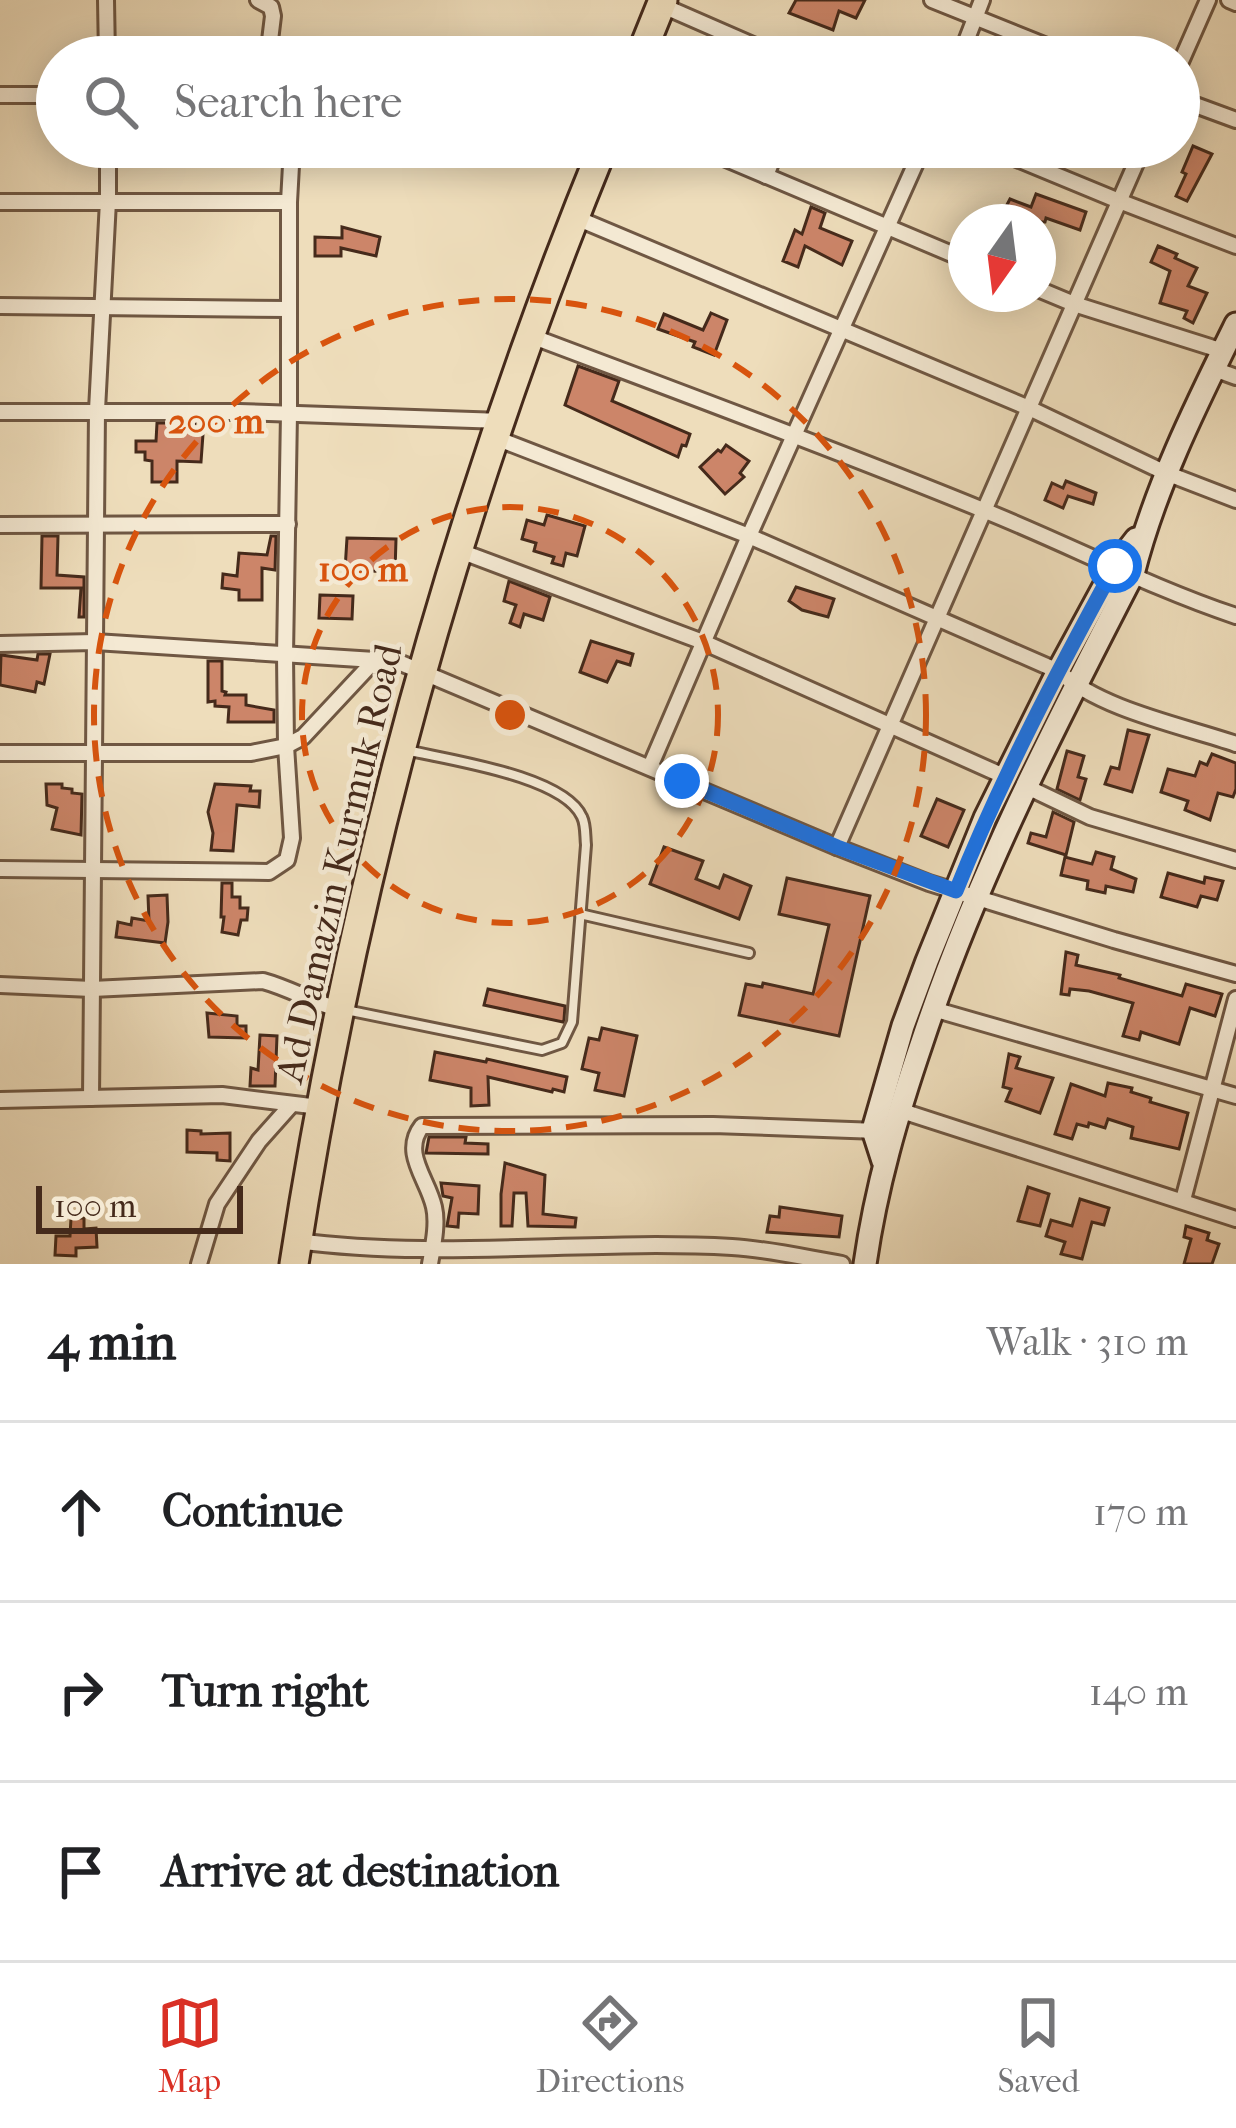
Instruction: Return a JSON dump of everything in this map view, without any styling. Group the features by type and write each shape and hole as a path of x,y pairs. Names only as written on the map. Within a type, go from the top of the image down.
{"highway":[{"path":"648,36 662,2"},
{"name":"Ad Damazin Kurmuk Road","path":"296,1253 306,1106 338,1009 421,671 531,336 594,168"}],"street":[{"path":"106,0 107,36"},
{"path":"258,0 271,7 271,36"},
{"path":"932,0 1022,36"},
{"path":"968,36 982,0"},
{"path":"1192,36 1208,0"},
{"path":"662,2 735,36"},
{"path":"0,95 36,95"},
{"path":"1200,107 1236,120"},
{"path":"91,1099 97,410 108,168"},
{"path":"0,869 269,872 287,860 292,838 284,655 291,168"},
{"path":"747,168 948,252"},
{"path":"766,176 769,168"},
{"path":"650,767 914,168"},
{"path":"1038,168 1236,246"},
{"path":"837,847 1134,168"},
{"path":"0,202 289,202"},
{"path":"574,217 1029,407 1166,473 1236,500"},
{"path":"1056,297 1224,366"},
{"path":"0,306 287,309"},
{"path":"882,1133 899,1111 933,1009 986,818 1016,782 1124,570 1166,473 1224,366 1236,325"},
{"path":"531,336 984,510 1154,587 1236,616"},
{"path":"0,412 289,413 499,429 937,618 1120,706 1236,744"},
{"path":"0,526 288,524"},
{"path":"460,551 704,642 1090,817 1236,860"},
{"path":"0,644 95,643 396,661 837,847 965,894 1236,974"},
{"path":"0,753 250,753 286,746 303,737 375,660"},
{"path":"866,1264 884,1164 882,1133 903,1026 965,894"},
{"path":"0,985 92,989 263,981 338,1009"},
{"path":"1183,1200 1236,999"},
{"path":"933,1009 1236,1096"},
{"path":"0,1100 221,1096 306,1106"},
{"path":"199,1264 217,1204 259,1142 306,1106"},
{"path":"899,1111 1236,1219"},
{"path":"431,1258 433,1203 412,1151 422,1126 713,1125 882,1133"},
{"path":"296,1253 431,1258 603,1245 736,1247 842,1264"}],"lane":[{"path":"338,1009 542,1050 562,1043 572,1022 584,819 568,798 532,780 400,748"},
{"path":"580,914 749,953"}],"building":[{"path":"796,0 865,0 856,18 839,11 833,30 789,13"},
{"path":"1200,149 1212,154 1187,201 1176,196 1186,174 1182,172 1200,168"},
{"path":"1036,194 1086,212 1080,230 1056,222 1056,204 1032,204"},
{"path":"811,207 825,213 820,228 852,241 842,265 805,246 798,267 783,261 795,230 802,234"},
{"path":"342,227 380,237 376,256 341,248 341,256 315,256 315,237 342,238"},
{"path":"1158,246 1197,268 1188,286 1207,293 1193,323 1184,318 1187,311 1160,303 1170,271 1151,262"},
{"path":"711,313 727,320 714,355 693,347 695,342 658,329 664,314 703,330"},
{"path":"578,366 619,381 612,401 690,434 678,457 565,405"},
{"path":"157,423 195,423 194,433 203,434 201,462 177,461 177,482 152,482 152,461 145,460 145,452 136,452 136,441 156,441"},
{"path":"726,445 749,461 740,473 744,477 725,494 700,467"},
{"path":"1066,481 1096,493 1093,504 1068,496 1063,508 1045,500 1052,483 1063,488"},
{"path":"547,515 585,526 577,556 566,553 563,566 552,563 554,557 534,551 536,543 522,539 527,520 544,525"},
{"path":"42,536 58,536 57,575 84,577 84,617 79,617 81,588 41,588"},
{"path":"271,536 276,536 275,570 262,568 262,600 239,600 239,590 222,588 223,574 237,576 239,553 267,555"},
{"path":"347,538 396,539 395,572 345,570"},
{"path":"509,581 550,597 543,620 524,614 520,627 510,623 516,605 504,601"},
{"path":"796,587 834,599 828,617 789,601"},
{"path":"320,595 353,596 352,619 319,618"},
{"path":"591,641 633,654 630,665 617,661 607,682 580,672"},
{"path":"38,654 50,654 44,684 37,682 35,692 0,685 1,655 37,660"},
{"path":"208,661 222,661 225,695 246,695 246,705 274,710 274,722 228,722 229,707 208,702"},
{"path":"1128,730 1149,735 1132,792 1105,784 1111,767 1119,769"},
{"path":"1067,751 1084,756 1078,777 1086,779 1080,800 1057,789"},
{"path":"1212,754 1236,763 1236,789 1233,797 1218,793 1210,820 1185,810 1188,801 1161,792 1168,769 1195,776 1200,762 1207,765"},
{"path":"46,784 62,784 82,794 81,835 52,829 57,808 47,805"},
{"path":"215,784 260,791 259,807 237,805 233,851 211,850 208,812"},
{"path":"937,799 964,810 948,847 921,836"},
{"path":"1053,812 1074,822 1066,855 1028,843 1031,833 1046,837"},
{"path":"664,847 703,861 696,879 719,888 724,875 751,886 739,919 650,884"},
{"path":"1096,852 1114,857 1111,869 1136,879 1133,892 1106,886 1105,893 1087,889 1088,881 1061,875 1065,857 1092,864"},
{"path":"1168,873 1204,883 1205,877 1223,881 1217,900 1201,896 1197,907 1161,897"},
{"path":"787,878 870,896 839,1036 739,1015 746,984 813,994 829,925 779,914"},
{"path":"222,883 232,883 232,897 240,897 240,908 248,908 238,935 222,932"},
{"path":"167,895 165,943 116,937 118,922 149,921 148,896"},
{"path":"1066,952 1078,955 1076,965 1182,996 1186,984 1222,994 1215,1016 1190,1008 1179,1044 1141,1032 1139,1040 1123,1036 1133,1003 1089,991 1070,989 1069,995 1061,994"},
{"path":"488,989 565,1006 564,1020 484,1005"},
{"path":"207,1013 237,1016 237,1026 246,1026 246,1038 209,1037"},
{"path":"602,1028 637,1036 624,1096 595,1090 599,1073 582,1069 589,1038 599,1040"},
{"path":"260,1035 277,1036 275,1086 250,1086 251,1068 258,1070"},
{"path":"435,1052 567,1077 564,1092 488,1077 489,1105 471,1106 471,1088 430,1080"},
{"path":"1009,1054 1020,1057 1016,1068 1053,1078 1040,1113 1006,1101 1011,1089 1003,1087"},
{"path":"1108,1083 1132,1088 1131,1092 1151,1098 1150,1102 1188,1113 1179,1149 1131,1138 1133,1127 1108,1119 1105,1128 1077,1124 1072,1139 1055,1134 1071,1084 1105,1096"},
{"path":"187,1130 230,1133 230,1161 217,1160 217,1153 187,1152"},
{"path":"429,1137 466,1137 465,1143 488,1144 488,1154 426,1153"},
{"path":"505,1163 545,1175 543,1214 576,1218 575,1227 528,1226 526,1193 514,1193 512,1226 501,1226"},
{"path":"441,1183 479,1186 478,1214 459,1213 458,1227 447,1226 452,1198 443,1196"},
{"path":"1028,1187 1049,1194 1040,1226 1018,1221"},
{"path":"1080,1199 1109,1208 1104,1225 1092,1222 1082,1259 1061,1254 1065,1242 1046,1236 1051,1220 1072,1226"},
{"path":"780,1207 842,1216 839,1237 767,1232 770,1216 779,1217"},
{"path":"71,1218 84,1218 84,1229 96,1228 97,1247 76,1248 76,1256 55,1255 56,1236 70,1236"},
{"path":"1186,1226 1209,1233 1207,1240 1219,1244 1212,1264 1184,1264 1191,1239 1184,1237"}],"route":[{"path":"682,781 956,891 986,818 1115,566"}]}
